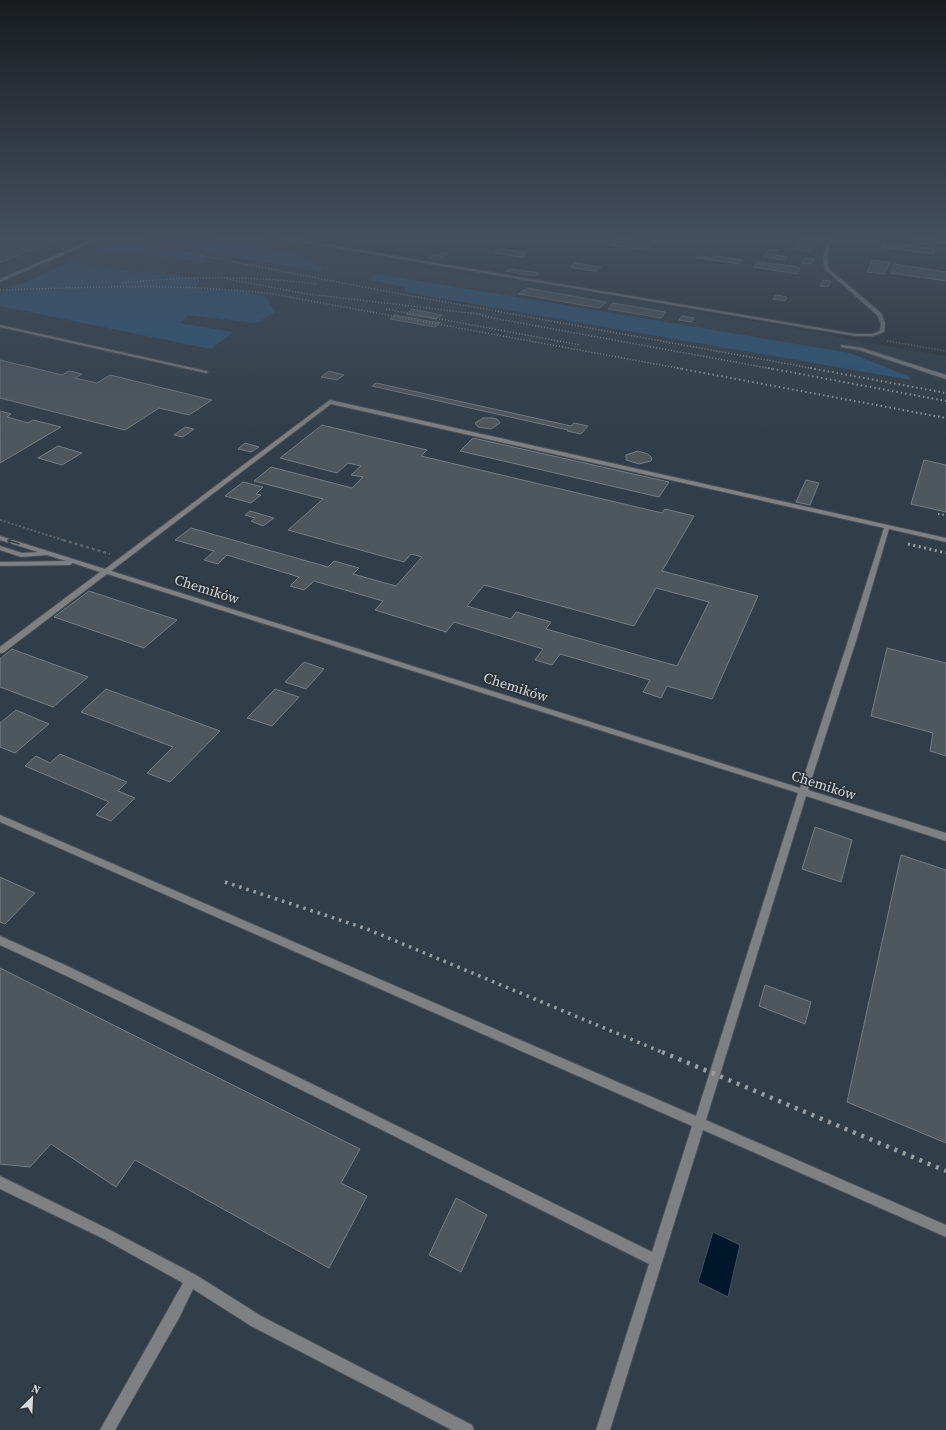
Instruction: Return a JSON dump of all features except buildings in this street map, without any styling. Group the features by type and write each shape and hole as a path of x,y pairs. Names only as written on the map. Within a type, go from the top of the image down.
{"street":[{"path":"670,304 855,335 873,335 882,332 883,323 879,314 867,304"},
{"path":"0,326 206,372"},
{"path":"843,346 860,349 946,376"},
{"path":"0,652 122,558 330,402 946,540"},
{"path":"603,1430 887,527"},
{"name":"Chemików","path":"0,538 946,837"},
{"path":"0,548 21,555 51,554"},
{"path":"0,559 18,564"},
{"name":"Chemików","path":"0,564 77,562"},
{"path":"0,818 946,1231"},
{"path":"0,940 304,1086 656,1261"},
{"path":"0,1182 106,1234 191,1280 256,1321 467,1430"},
{"path":"107,1430 174,1313 191,1280"}],"path":[{"path":"886,340 946,351"},
{"path":"0,520 122,558"}],"shaded area":[{"path":"0,304 651,304 946,356 946,1430 0,1430"},
{"path":"0,304 270,304 275,312 257,323 188,315 180,323 233,332 211,349 0,306"},
{"path":"472,304 556,304 850,353 908,376 911,380"},
{"path":"713,1232 740,1245 728,1297 698,1282"}],"railway":[{"path":"326,304 683,369"},
{"path":"390,304 487,315"},
{"path":"455,304 816,369"},
{"path":"386,309 580,345"},
{"path":"482,316 773,369"},
{"path":"677,368 946,418"},
{"path":"768,368 946,401"},
{"path":"810,368 946,393"},
{"path":"938,514 946,515"},
{"path":"908,544 946,553"},
{"path":"225,882 367,929 664,1053"},
{"path":"662,1052 946,1171"}]}
